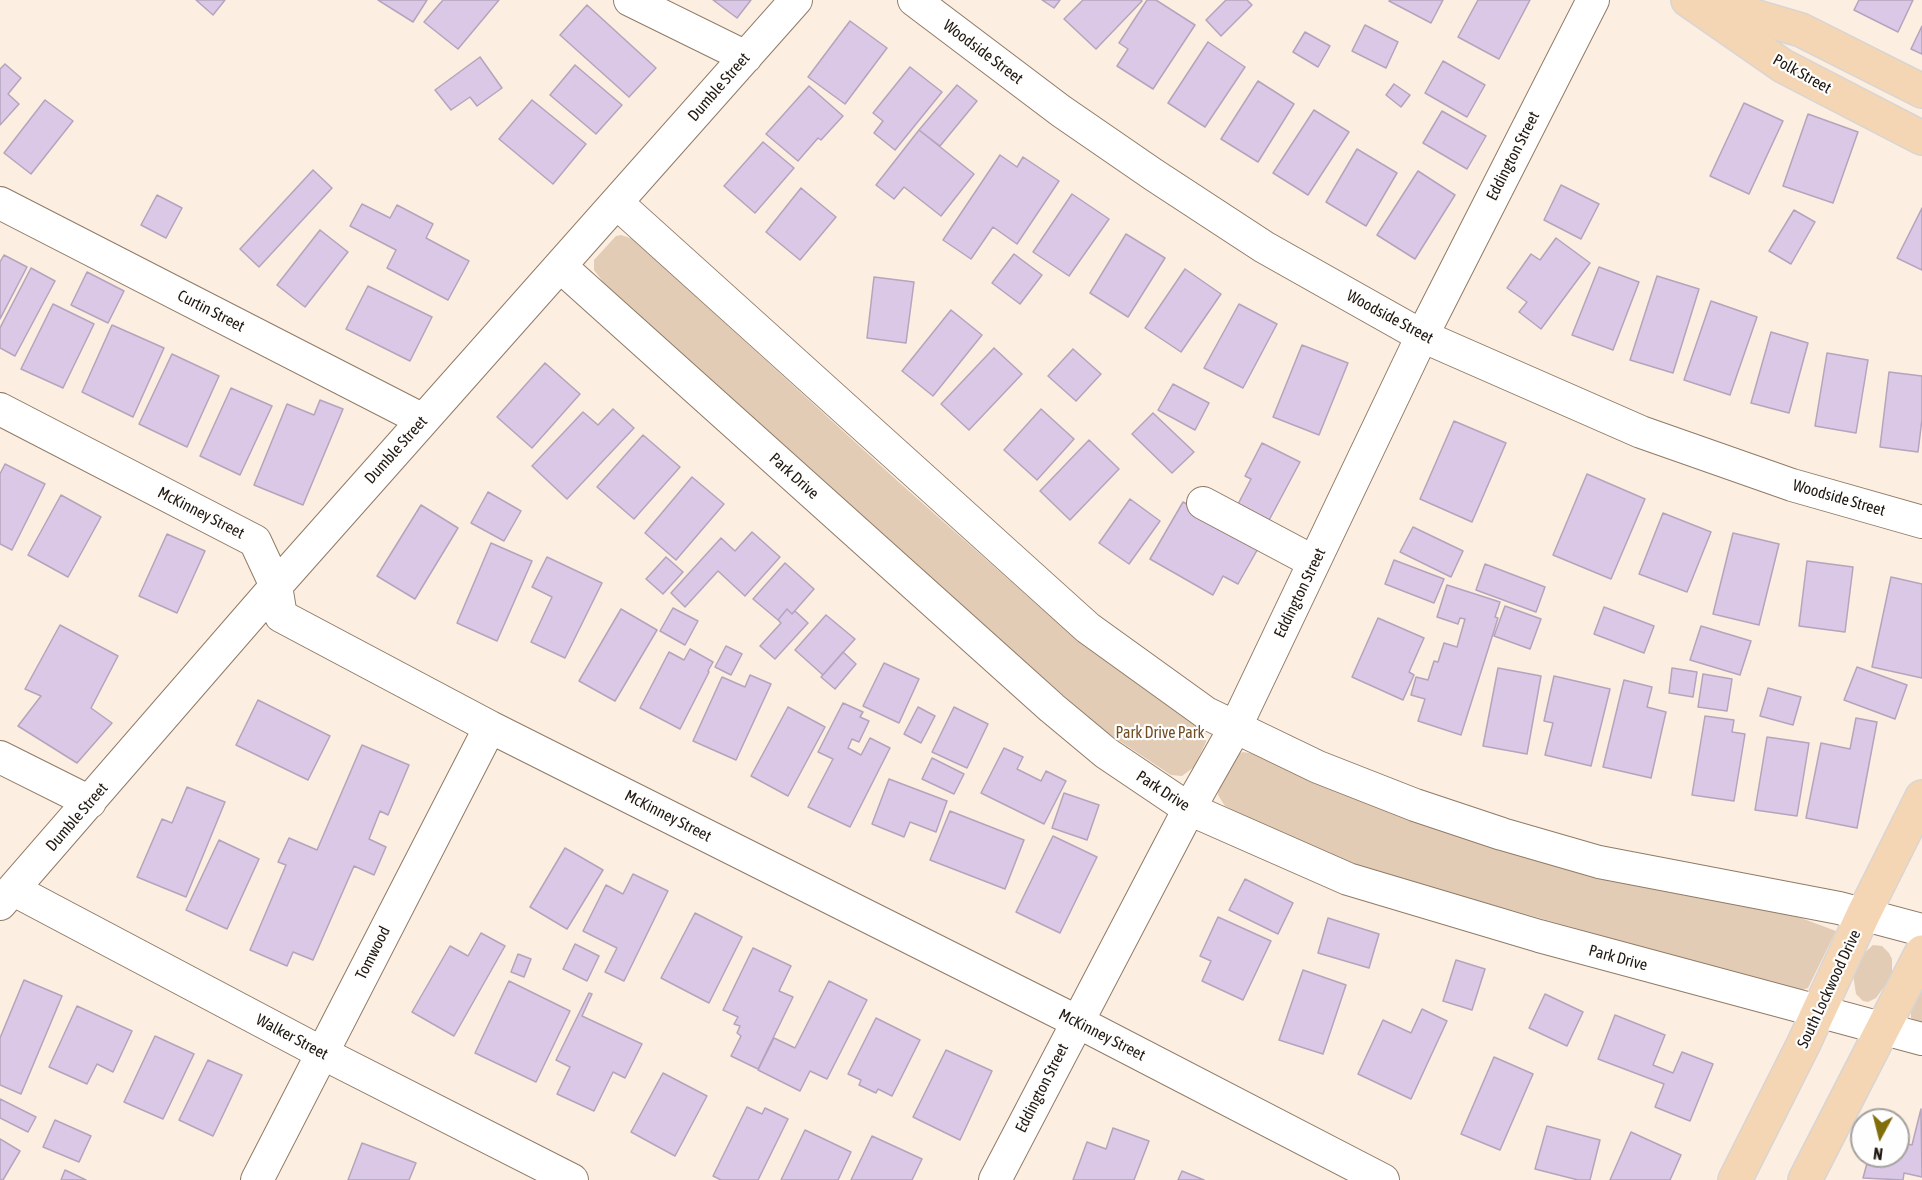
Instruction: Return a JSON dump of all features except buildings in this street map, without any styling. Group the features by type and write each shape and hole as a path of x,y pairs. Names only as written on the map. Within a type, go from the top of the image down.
{"main road":[{"name":"Polk Street","path":"1688,0 1783,66 1922,138"},
{"path":"1700,0 1801,30 1922,92"},
{"name":"South Lockwood Drive","path":"1735,1180 1922,797"},
{"path":"1805,1180 1922,952"}],"street":[{"path":"630,0 746,57"},
{"name":"Dumble Street","path":"7,897 276,586 796,0"},
{"name":"Woodside Street","path":"914,0 1061,111 1154,176 1264,248 1422,336 1641,432 1792,485 1922,522"},
{"name":"Eddington Street","path":"995,1180 1076,1021 1235,728 1422,336 1593,0"},
{"name":"Curtin Street","path":"0,203 423,420"},
{"path":"617,203 1088,628 1206,713 1329,771 1415,805 1502,834 1599,862 1839,908 1922,930"},
{"name":"Park Drive","path":"560,266 1052,708 1106,753 1189,809 1347,879 1539,936 1922,1039"},
{"name":"McKinney Street","path":"0,409 255,541 276,586 281,616 490,727 1076,1021 1383,1180"},
{"path":"1203,503 1314,562"},
{"name":"Tomwood","path":"257,1180 490,727"},
{"path":"0,757 90,802"},
{"name":"Walker Street","path":"7,897 572,1180"}],"green space":[{"name":"Park Drive Park","path":"621,235 633,239 902,485 1042,609 1108,663 1200,723 1205,732 1206,742 1194,767 1182,776 1171,775 1103,730 870,525 604,283 594,270 594,260 616,236"},
{"name":"Park Drive Park","path":"1243,752 1255,754 1513,849 1801,918 1836,931 1808,988 1799,991 1422,885 1343,860 1225,806 1218,795 1219,785 1232,757"},
{"path":"1873,945 1882,946 1889,953 1892,959 1892,976 1876,998 1868,1002 1863,1001 1856,994 1853,974 1862,955"},
{"path":"1922,986 1922,1025 1911,1018 1911,1009"}]}
